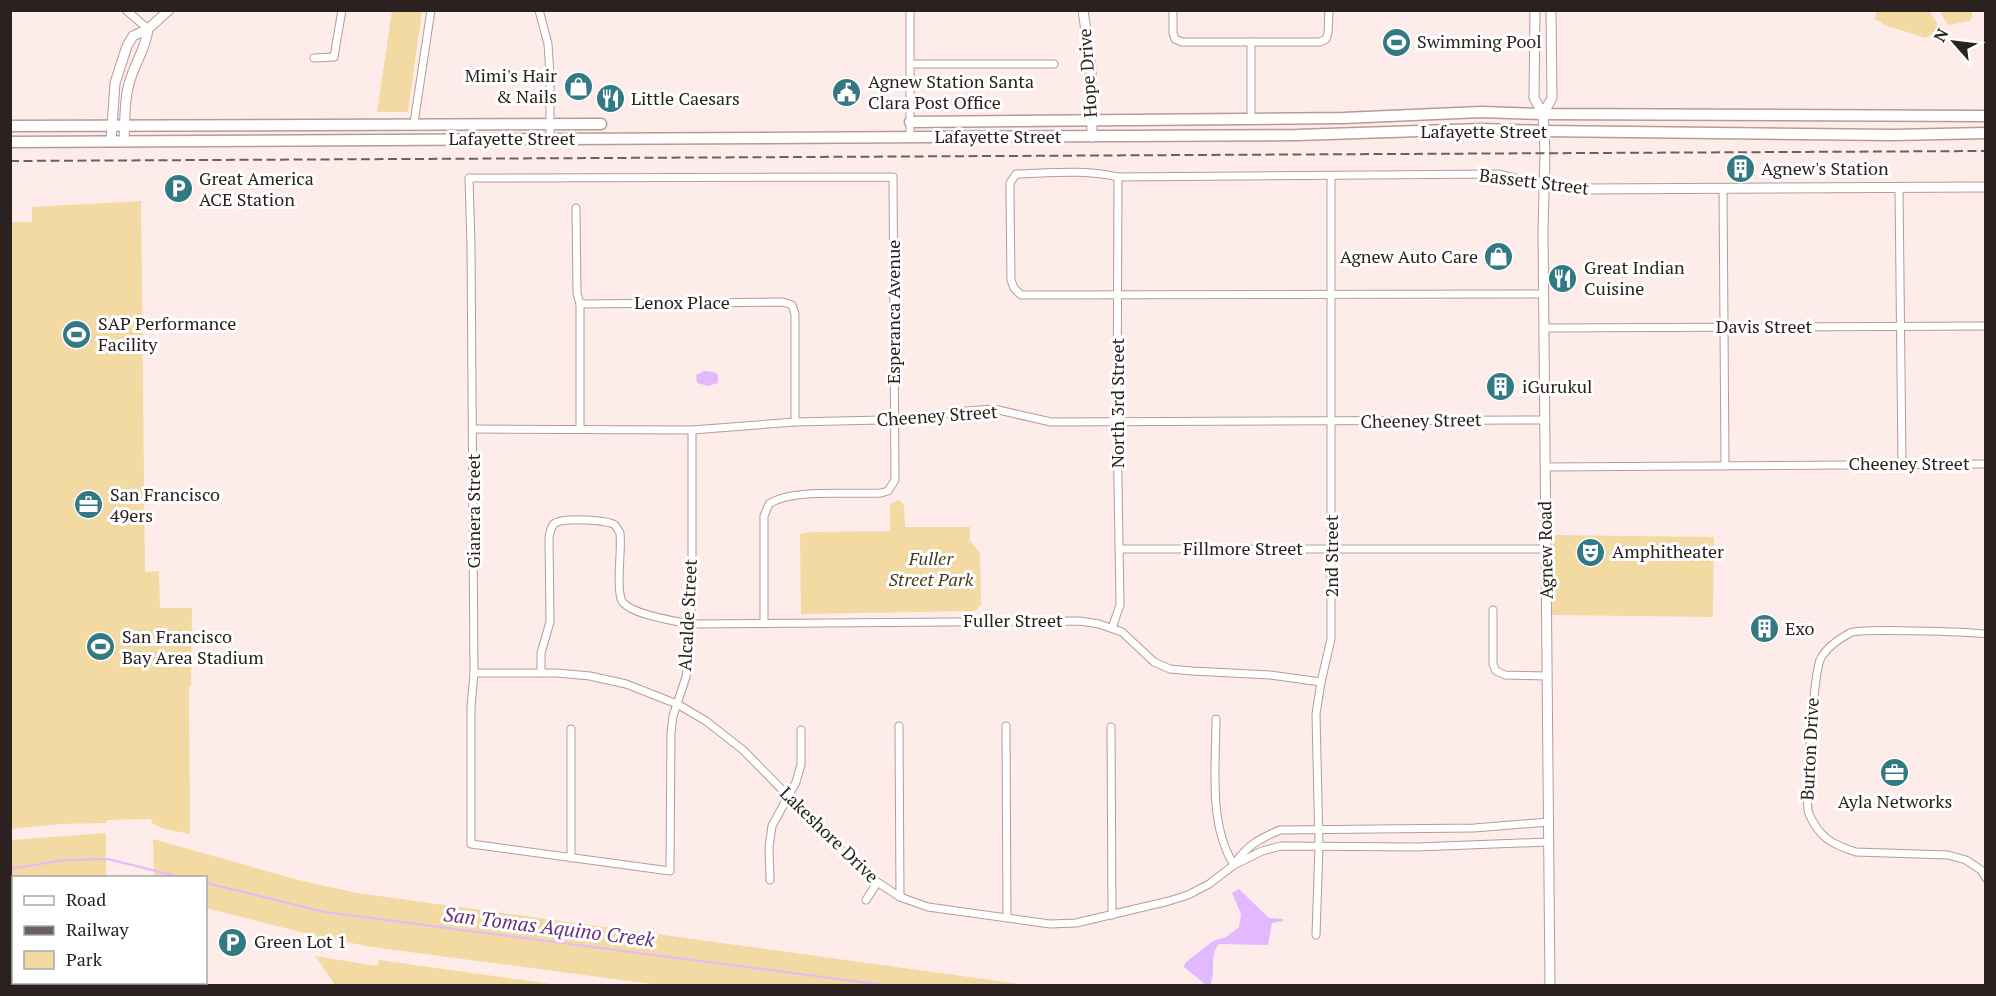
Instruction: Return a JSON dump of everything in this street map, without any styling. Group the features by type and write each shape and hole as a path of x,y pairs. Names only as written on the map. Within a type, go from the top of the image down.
{"main road":[{"name":"Lafayette Street","path":"910,122 1343,118 1481,112 1986,116"},
{"name":"Lafayette Street","path":"10,126 602,124"},
{"name":"Lafayette Street","path":"10,142 1333,135 1482,129 1543,132 1893,135 1986,133"}],"street":[{"path":"126,10 148,29"},
{"path":"111,141 115,82 119,66 133,36 148,29 169,10"},
{"path":"314,58 334,57 342,10"},
{"path":"414,123 431,10"},
{"path":"539,10 548,44 550,139"},
{"path":"910,10 910,138"},
{"name":"Hope Drive","path":"1083,10 1091,66 1092,136"},
{"path":"1173,10 1173,33 1175,39 1182,42 1320,42 1326,39 1328,33 1329,10"},
{"name":"Agnew Road","path":"1535,10 1534,98 1543,114"},
{"name":"Agnew Road","path":"1550,986 1543,114 1552,98 1551,10"},
{"path":"124,141 128,87 147,42 148,29"},
{"path":"1251,42 1251,119"},
{"path":"910,64 1054,64"},
{"name":"Bassett Street","path":"1118,294 1021,295 1014,288 1011,280 1010,183 1016,174 1078,172 1104,173 1118,177 1498,174 1544,185 1583,189 1986,188"},
{"name":"2nd Street","path":"1316,935 1319,829 1316,714 1331,639 1333,549 1331,176"},
{"name":"Esperanca Avenue","path":"469,178 893,177 895,480 888,491 875,494 810,495 780,499 769,504 764,516 764,623"},
{"name":"North 3rd Street","path":"1112,628 1120,605 1117,422 1118,177"},
{"name":"Gianera Street","path":"469,178 474,673 471,707 471,844 571,858"},
{"path":"1899,188 1902,464"},
{"path":"1723,189 1725,465"},
{"path":"576,208 577,293 580,304 580,429"},
{"path":"1118,294 1543,294"},
{"name":"Lenox Place","path":"580,304 783,302 792,305 795,314 795,422"},
{"name":"Davis Street","path":"1544,328 1986,326"},
{"name":"Cheeney Street","path":"473,429 692,430 795,422 926,419 952,412 994,409 1051,422 1545,420"},
{"name":"Alcalde Street","path":"571,858 670,871 671,733 688,665 692,585 692,430"},
{"name":"Cheeney Street","path":"1545,466 1986,464"},
{"name":"Fuller Street","path":"541,673 541,653 549,622 549,538 552,528 558,522 606,521 615,525 620,538 620,594 624,604 632,610 690,624 1080,621 1112,628 1122,633 1154,662 1170,669 1270,675 1321,682"},
{"name":"Fillmore Street","path":"1119,549 1546,549"},
{"path":"1493,610 1493,664 1496,671 1506,675 1547,675"},
{"name":"Burton Drive","path":"1986,634 1853,631 1830,647 1820,659 1814,690 1807,811 1821,836 1842,848 1856,852 1948,855 1966,860 1981,870 1986,878"},
{"name":"Lakeshore Drive","path":"474,673 574,673 642,689 677,704 731,739 854,864 877,883 900,897 940,909 1064,924 1112,915 1188,894 1209,884 1234,865 1262,851 1281,846 1460,847 1548,842"},
{"path":"1216,719 1216,814 1220,836 1234,865"},
{"path":"899,726 900,897"},
{"path":"1006,726 1007,918"},
{"path":"1111,727 1112,915"},
{"path":"571,729 571,858"},
{"path":"770,880 769,848 772,826 796,782 801,765 801,730"},
{"name":"Lakeshore Drive","path":"1234,865 1247,847 1280,830 1474,828 1549,822"},
{"path":"866,900 877,883"}],"green space":[{"path":"392,11 422,11 408,112 377,112"},
{"path":"1877,11 1929,11 1937,23 1937,28 1926,38 1887,26 1875,19"},
{"path":"1939,11 1972,11 1972,17 1970,21 1948,25"},
{"path":"141,201 145,572 159,571 160,608 192,608 191,686 189,686 190,834 164,829 152,823 151,819 107,820 106,823 60,824 11,829 11,222 32,222 32,207"},
{"name":"Fuller Street Park","path":"899,500 904,505 905,527 970,527 970,541 980,553 981,604 975,611 801,614 800,534 890,531 890,504"},
{"path":"1553,535 1714,537 1713,617 1552,615"},
{"path":"106,833 106,876 12,876 11,894 11,840"},
{"path":"153,839 298,880 357,893 1028,985 660,985 372,947 320,937 207,908 207,876 154,876"},
{"path":"315,956 377,966 379,960 558,985 335,985"}],"shaded area":[{"name":"Swimming Pool","path":"1407,35 1407,49 1385,50 1385,36"},
{"path":"704,371 718,375 718,383 708,386 697,383 696,375"},
{"path":"1239,889 1269,918 1283,919 1283,921 1272,923 1268,945 1219,944 1213,959 1212,980 1210,985 1206,985 1184,967 1185,963 1213,941 1226,937 1239,927 1241,914 1232,893"}],"waterway":[{"name":"San Tomas Aquino Creek","path":"10,869 65,860 108,859 176,876"},
{"name":"San Tomas Aquino Creek","path":"207,883 325,912 892,986"}],"railway":[{"path":"10,161 1986,151"}],"place":[{"name":"Swimming Pool","path":"1396,42"},
{"name":"Mimi's Hair & Nails","path":"578,86"},
{"name":"Agnew Station Santa Clara Post Office","path":"847,92"},
{"name":"Little Caesars","path":"610,99"},
{"name":"Agnew's Station","path":"1740,169"},
{"name":"Great America ACE Station","path":"178,189"},
{"name":"Agnew Auto Care","path":"1499,257"},
{"name":"Great Indian Cuisine","path":"1563,278"},
{"name":"SAP Performance Facility","path":"77,334"},
{"name":"iGurukul","path":"1501,387"},
{"name":"San Francisco 49ers","path":"89,505"},
{"name":"Amphitheater","path":"1591,552"},
{"name":"Exo","path":"1764,629"},
{"name":"San Francisco Bay Area Stadium","path":"101,647"},
{"name":"Ayla Networks","path":"1895,773"},
{"name":"Green Lot 1","path":"233,942"}]}
